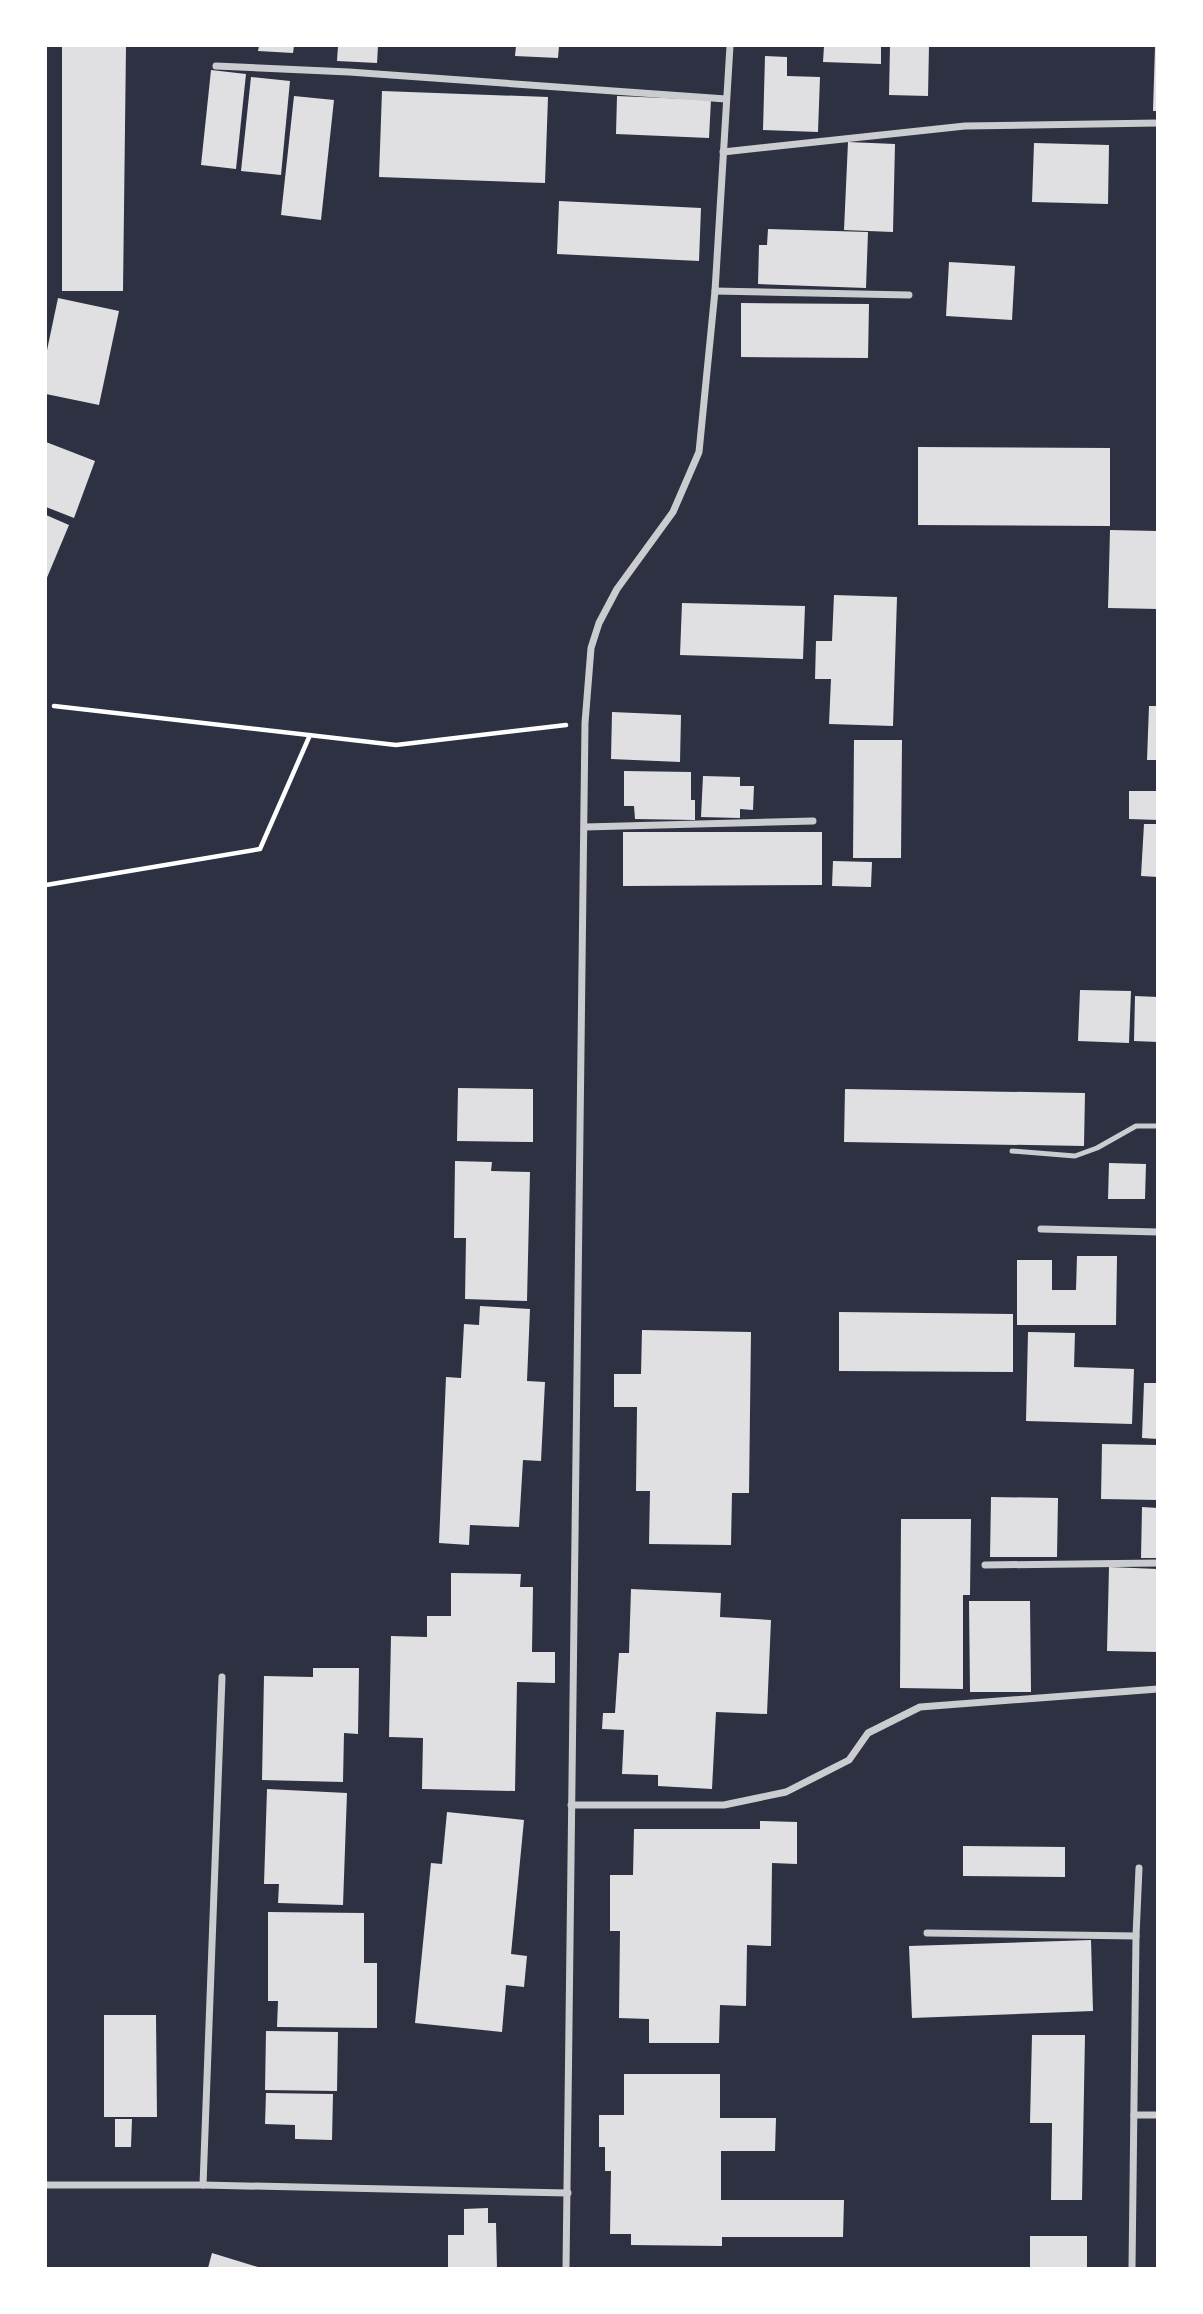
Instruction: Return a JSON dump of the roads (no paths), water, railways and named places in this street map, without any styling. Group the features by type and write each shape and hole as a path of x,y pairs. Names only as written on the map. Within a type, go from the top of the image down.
{"street":[{"path":"566,2269 585,723 591,648 599,623 617,589 673,512 699,452 715,291 730,46"},
{"path":"216,66 363,73 726,99"},
{"path":"723,152 965,126 1157,123"},
{"path":"715,291 909,295"},
{"path":"585,827 813,821"},
{"path":"1041,1229 1157,1232"},
{"path":"985,1565 1157,1563"},
{"path":"203,2185 222,1677"},
{"path":"571,1805 724,1805 786,1791 849,1760 868,1733 920,1707 1157,1689"},
{"path":"1132,2269 1139,1868"},
{"path":"927,1933 1136,1936"},
{"path":"1134,2115 1157,2115"},
{"path":"46,2185 203,2185 568,2193"}],"lane":[{"path":"1012,1151 1075,1156 1097,1148 1136,1126 1157,1126"}]}
